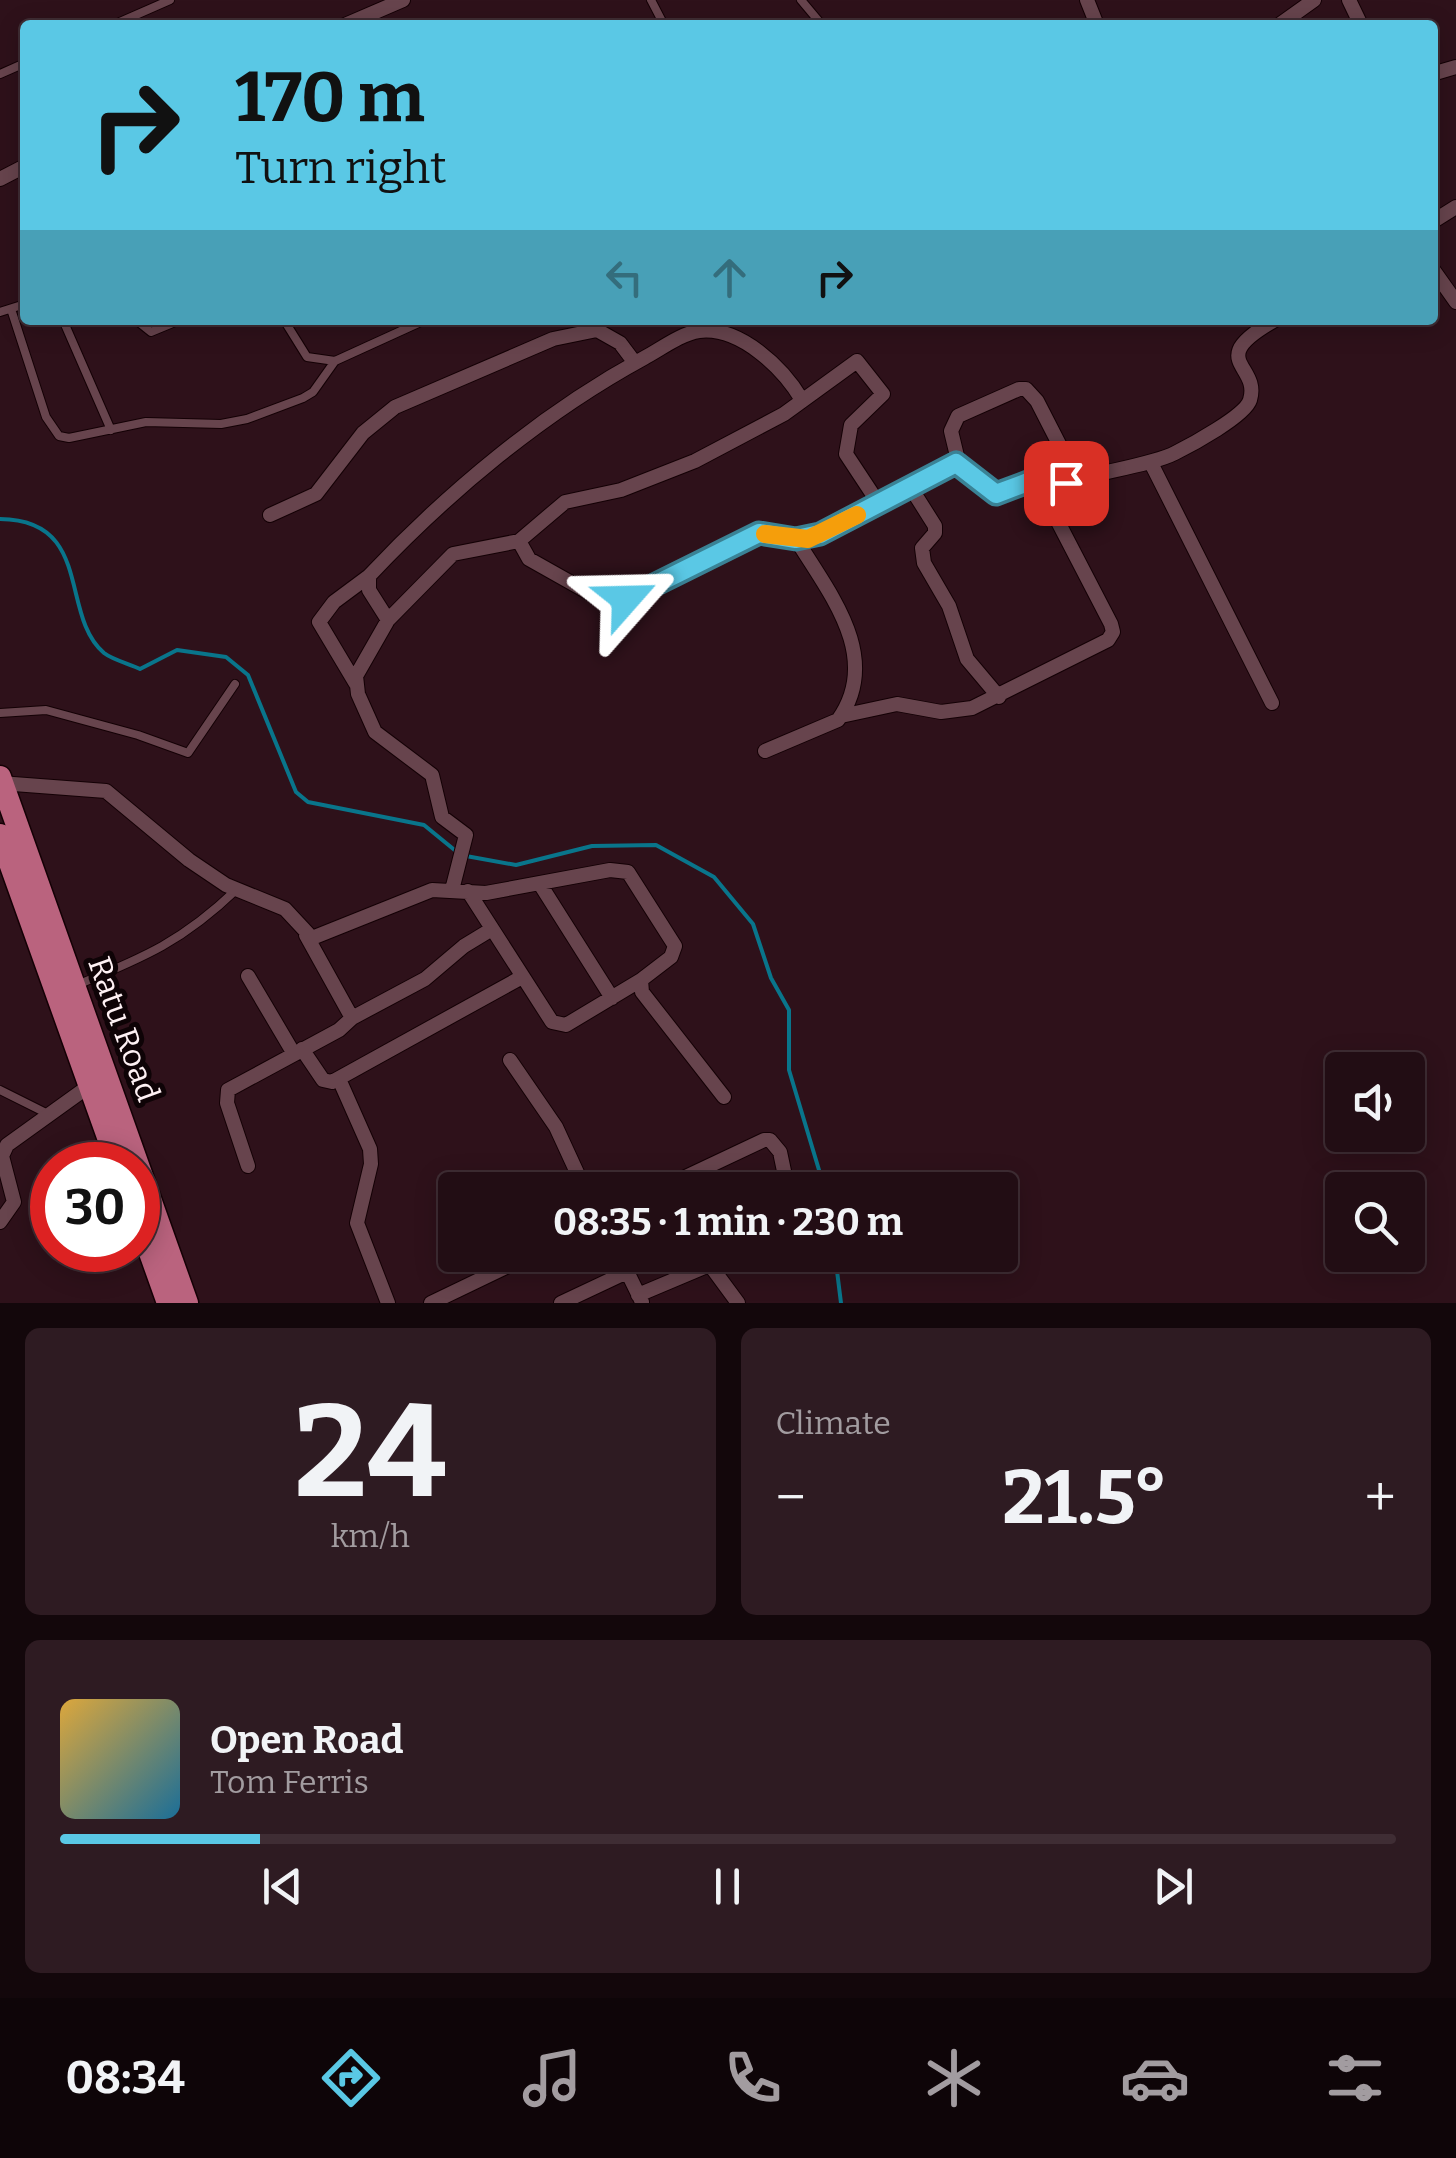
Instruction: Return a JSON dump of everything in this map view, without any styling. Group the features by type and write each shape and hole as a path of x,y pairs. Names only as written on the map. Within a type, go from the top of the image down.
{"main road":[{"name":"Ratu Road","path":"1,781 89,1086 110,1142"},
{"name":"Ratu Road","path":"0,835 187,1303"},
{"path":"157,1272 168,1303"}],"street":[{"path":"357,20 403,0"},
{"path":"1286,20 1314,0"},
{"path":"1438,276 1456,302"},
{"path":"1078,481 1037,401 1026,389 958,416 951,430 956,463 990,493 1000,494 1028,482 1057,488 1151,463 1179,452 1246,406 1250,390 1238,357 1255,325"},
{"path":"270,514 316,494 362,433 395,407 553,339 598,330 620,342 635,363"},
{"path":"452,890 466,835 442,817 432,775 375,732 356,684 324,637 319,622 334,602 369,576 404,539 580,394 684,336 714,332 773,360 802,400"},
{"path":"356,684 360,666 388,620 453,554 519,541 565,502 621,490 695,460 784,414 857,361 883,394 851,425 846,454 879,504"},
{"path":"519,541 529,559 600,599 612,601 654,587 759,533 796,539 820,534 956,463"},
{"path":"1151,463 1272,703"},
{"path":"911,488 935,526 935,534 922,548 924,563 949,606 974,672 998,697"},
{"path":"765,751 841,716 897,704 956,712 998,697 1095,648 1113,632 1055,516 1050,503 1057,488"},
{"path":"796,539 846,622 851,638 857,677 841,716"},
{"path":"369,576 369,590 388,620"},
{"path":"1,781 106,792 189,860 237,890 284,909 306,935 352,1018"},
{"path":"306,935 319,938 432,890 452,890 468,891 486,893 610,870 628,872 675,946 671,957 640,980 578,1019 558,1025 544,1013 468,891"},
{"path":"540,884 612,998"},
{"path":"248,1166 225,1095 232,1086 425,980 464,946 492,929"},
{"path":"248,976 298,1052 328,1083 522,977"},
{"path":"640,980 642,992 724,1097"},
{"path":"510,1060 556,1127 577,1172"},
{"path":"339,1079 370,1150 372,1164 357,1223 388,1303"},
{"path":"0,1222 14,1202 2,1156 4,1141 50,1115 89,1086"},
{"path":"696,1172 764,1140 770,1140 780,1152 784,1172"},
{"path":"431,1303 496,1272"},
{"path":"561,1303 627,1272 640,1299 696,1272"},
{"path":"715,1272 738,1303"}],"lane":[{"path":"124,20 170,0"},
{"path":"802,0 818,20"},
{"path":"0,312 20,306"},
{"path":"11,309 52,429 69,438 146,422 221,424 246,419 303,398 313,392 335,361 414,325"},
{"path":"65,325 111,430"},
{"path":"142,325 151,332 168,325"},
{"path":"287,325 307,358 335,361"},
{"path":"0,713 46,710 188,753 235,684"},
{"path":"64,991 161,950 199,925 237,890"},
{"path":"0,1090 50,1115"}],"waterway":[{"path":"0,519 30,523 50,535 70,572 90,636 104,653 140,669 177,650 226,657 248,675 296,792 308,802 424,825 457,852"},
{"path":"466,856 516,865 592,846 656,845 714,877 753,924 771,978 789,1010 789,1070 820,1172"},
{"path":"837,1272 841,1303"}],"slow traffic":[{"path":"765,534 808,539 857,515"}],"route":[{"path":"626,599 759,533 808,539 956,463 990,493 1000,494 1028,482 1057,488 1066,483"}]}
